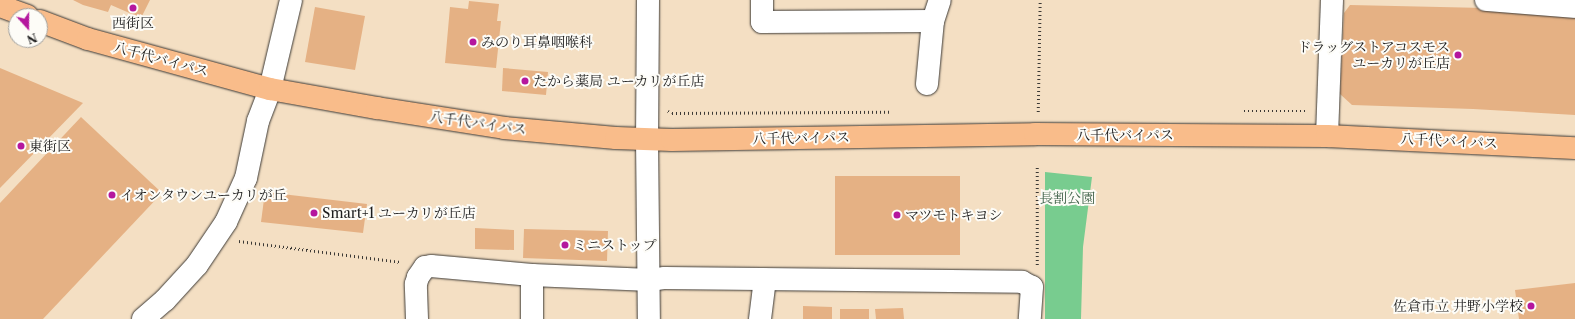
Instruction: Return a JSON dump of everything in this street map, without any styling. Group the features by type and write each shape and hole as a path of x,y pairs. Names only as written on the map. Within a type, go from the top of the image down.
{"highway":[{"name":"八千代バイパス","path":"48,24 88,39 270,89 504,128 616,138 672,140 1035,134 1328,136 1575,148"}],"street":[{"path":"143,319 165,300 197,265 226,222 246,178 258,121 270,89 291,0"},
{"path":"648,0 647,139 650,280 649,319"},
{"path":"762,0 762,22 933,21"},
{"path":"928,84 933,21 940,0"},
{"path":"1328,136 1332,0"},
{"path":"1486,0 1575,7"},
{"path":"417,319 416,284 418,277 425,267 431,266 532,275 650,280 665,278 1022,282 1032,287 1030,319"},
{"path":"532,275 532,319"},
{"path":"760,319 765,279"}],"path":[{"path":"1038,112 1040,0"},
{"path":"1032,287 1037,268 1038,165"},
{"path":"233,240 431,266"}],"green space":[{"name":"長割公園","path":"1045,172 1092,177 1083,247 1081,319 1045,319"}],"building":[{"name":"西街区","path":"73,0 150,0 141,18 111,5 108,12 83,5"},
{"name":"みのり耳鼻咽喉科","path":"469,1 499,4 497,21 501,21 496,68 445,63 450,7 468,9"},
{"name":"ドラッグストアコスモス ユーカリが丘店","path":"1350,5 1485,8 1575,16 1575,115 1473,109 1352,105 1340,94 1344,13"},
{"path":"315,7 365,16 355,70 305,62"},
{"name":"東街区","path":"0,68 83,103 0,188"},
{"name":"たから薬局 ユーカリが丘店","path":"503,68 548,72 546,95 502,91"},
{"path":"81,117 162,193 43,319 0,319 0,203"},
{"name":"マツモトキヨシ","path":"835,176 960,176 960,255 835,255"},
{"name":"Smart+1 ユーカリが丘店","path":"265,192 367,204 363,233 261,222"},
{"path":"475,228 514,230 514,250 475,249"},
{"name":"ミニストップ","path":"524,229 608,231 607,261 523,258"},
{"path":"1575,283 1575,319 1519,319 1515,290"},
{"path":"803,306 832,307 832,319 803,319"},
{"path":"903,308 904,319 876,319 875,309"},
{"path":"840,309 869,309 869,319 840,319"}],"place":[{"name":"西街区","path":"133,8"},
{"name":"みのり耳鼻咽喉科","path":"473,42"},
{"name":"ドラッグストアコスモス ユーカリが丘店","path":"1458,55"},
{"name":"たから薬局 ユーカリが丘店","path":"525,81"},
{"name":"東街区","path":"21,146"},
{"name":"イオンタウンユーカリが丘","path":"112,195"},
{"name":"Smart+1 ユーカリが丘店","path":"314,213"},
{"name":"マツモトキヨシ","path":"897,215"},
{"name":"ミニストップ","path":"565,245"},
{"name":"佐倉市立 井野小学校","path":"1531,306"}]}
